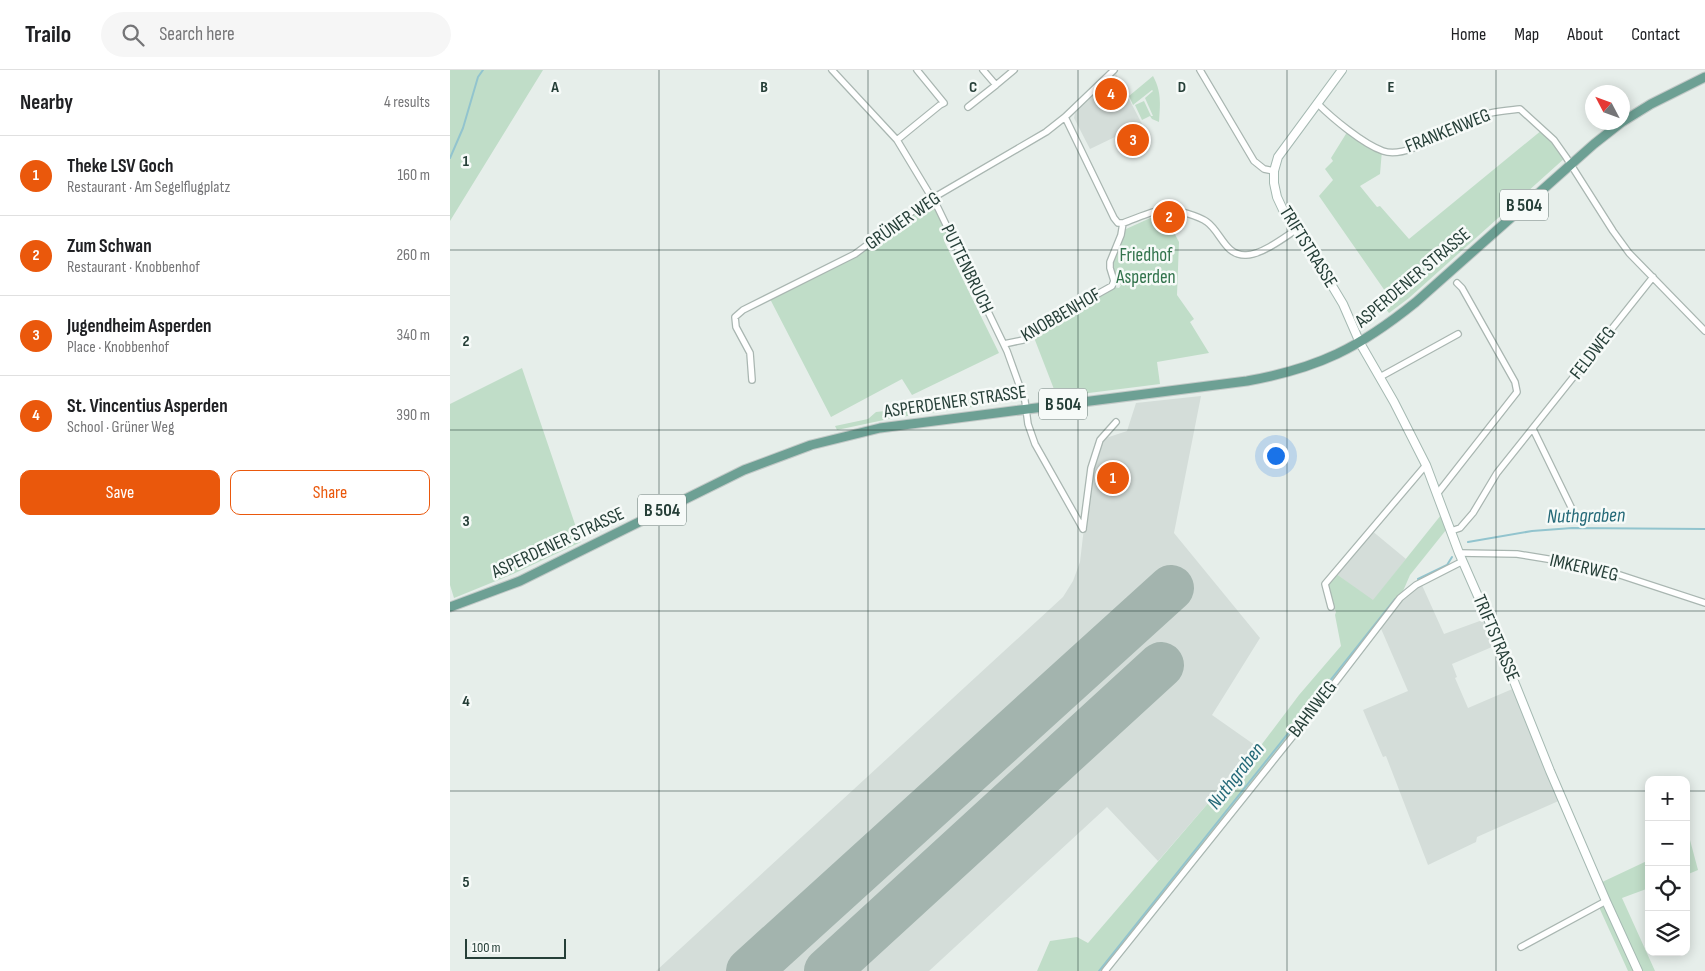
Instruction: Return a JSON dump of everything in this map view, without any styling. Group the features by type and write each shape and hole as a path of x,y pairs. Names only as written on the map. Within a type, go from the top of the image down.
{"main road":[{"name":"ASPERDENER STRASSE","path":"1630,117 1705,76"},
{"name":"ASPERDENER STRASSE","path":"450,607 520,581 717,482 791,452 843,436 880,428 1272,377 1316,364 1360,343 1387,325 1416,302 1570,164 1612,130"}],"street":[{"path":"897,140 944,103 917,70"},
{"path":"983,70 996,85"},
{"path":"968,107 1014,70"},
{"name":"GRÜNER WEG","path":"752,380 750,353 736,327 735,317 742,310 855,254 921,204 1046,132 1065,118 1114,70"},
{"path":"1200,70 1254,161 1264,169 1274,171 1278,157 1342,70"},
{"name":"PUTTENBRUCH","path":"835,71 897,140 932,198 1004,344 1026,409 1028,424 1035,444 1083,529 1091,468 1100,440 1116,422"},
{"name":"FRANKENWEG","path":"1317,104 1367,142 1384,152 1408,151 1471,119 1496,111 1520,109 1554,140 1570,164"},
{"path":"1065,118 1118,224 1166,209 1180,212 1206,221 1231,250 1238,255 1248,256 1268,247 1297,229"},
{"path":"1570,164 1629,253 1705,331"},
{"name":"TRIFTSTRASSE","path":"1274,171 1277,197 1284,212 1297,229 1343,304 1360,343 1426,465 1461,557 1606,901 1638,971"},
{"name":"KNOBBENHOF","path":"1004,344 1022,340 1053,319 1112,286 1114,281 1110,262 1121,236 1123,223"},
{"name":"FELDWEG","path":"1451,532 1460,528 1473,513 1497,473 1653,276"},
{"path":"1436,494 1517,392 1516,382 1462,288 1457,284"},
{"path":"1380,377 1458,334"},
{"path":"1533,429 1571,507"},
{"path":"1331,607 1325,584 1426,465"},
{"name":"IMKERWEG","path":"1461,557 1517,554 1578,564 1617,574 1705,603"},
{"name":"BAHNWEG","path":"1105,971 1321,701 1400,598 1416,585 1461,557"},
{"path":"1521,947 1606,901"}],"shaded area":[{"path":"1116,74 1142,124 1090,149 1074,118 1075,113"},
{"path":"1201,396 1174,533 1260,638 1212,715 1259,748 1222,787 1158,861 1107,807 929,971 656,971 1063,597 1073,581 1080,562 1091,468 1100,440 1127,431 1136,403"},
{"path":"1371,530 1406,559 1373,601 1335,573"},
{"path":"1421,583 1444,634 1488,618 1499,644 1452,664 1457,677 1455,678 1468,708 1517,687 1563,799 1477,837 1476,842 1428,865 1386,756 1383,757 1363,710 1408,691 1379,624 1400,598"}],"green space":[{"path":"450,70 543,70 450,221"},
{"path":"1153,76 1159,93 1159,122 1150,116 1142,120 1135,105 1144,101 1151,116 1153,116 1145,98 1152,90 1133,105 1129,96"},
{"path":"1349,129 1382,150 1380,174 1360,186 1377,207 1380,206 1409,239 1542,130 1566,157 1409,298 1389,313 1385,308 1392,301 1319,196 1333,180 1325,169 1333,161 1331,158"},
{"path":"921,205 938,208 950,233 943,236 945,243 999,353 912,395 902,379 831,417 769,297 855,254"},
{"name":"Friedhof Asperden","path":"1157,215 1166,217 1179,242 1177,295 1194,319 1190,322 1209,353 1157,362 1160,384 1057,397 1033,335 1114,287 1119,288 1121,285 1113,272 1113,265 1114,257 1126,229"},
{"path":"522,368 581,542 513,574 454,598 450,585 450,404"},
{"path":"978,401 980,406 893,418 837,430 835,426 868,419 876,412"},
{"path":"1441,515 1446,530 1410,575 1400,598 1105,971 1037,971 1050,941 1077,937 1088,943 1222,787 1259,748 1299,695 1341,646 1336,612 1325,584 1335,573 1373,600"},
{"path":"1690,840 1698,870 1690,873"},
{"path":"1645,862 1645,889 1622,898 1645,949 1645,956 1648,956 1655,971 1628,971 1598,905 1606,901 1598,884"}],"waterway":[{"path":"450,158 463,128 478,77 483,70"},
{"name":"Nuthgraben","path":"1468,542 1532,531 1572,528 1705,529"},
{"name":"Nuthgraben","path":"1418,579 1447,565 1452,557"},
{"name":"Nuthgraben","path":"1099,971 1395,599"}],"runway":[{"path":"749,971 1171,588"},
{"path":"827,971 1161,665"}],"place":[{"name":"St. Vincentius Asperden","path":"1111,94"},
{"name":"Jugendheim Asperden","path":"1133,140"},
{"name":"Zum Schwan","path":"1169,217"},
{"name":"Theke LSV Goch","path":"1113,478"}]}
